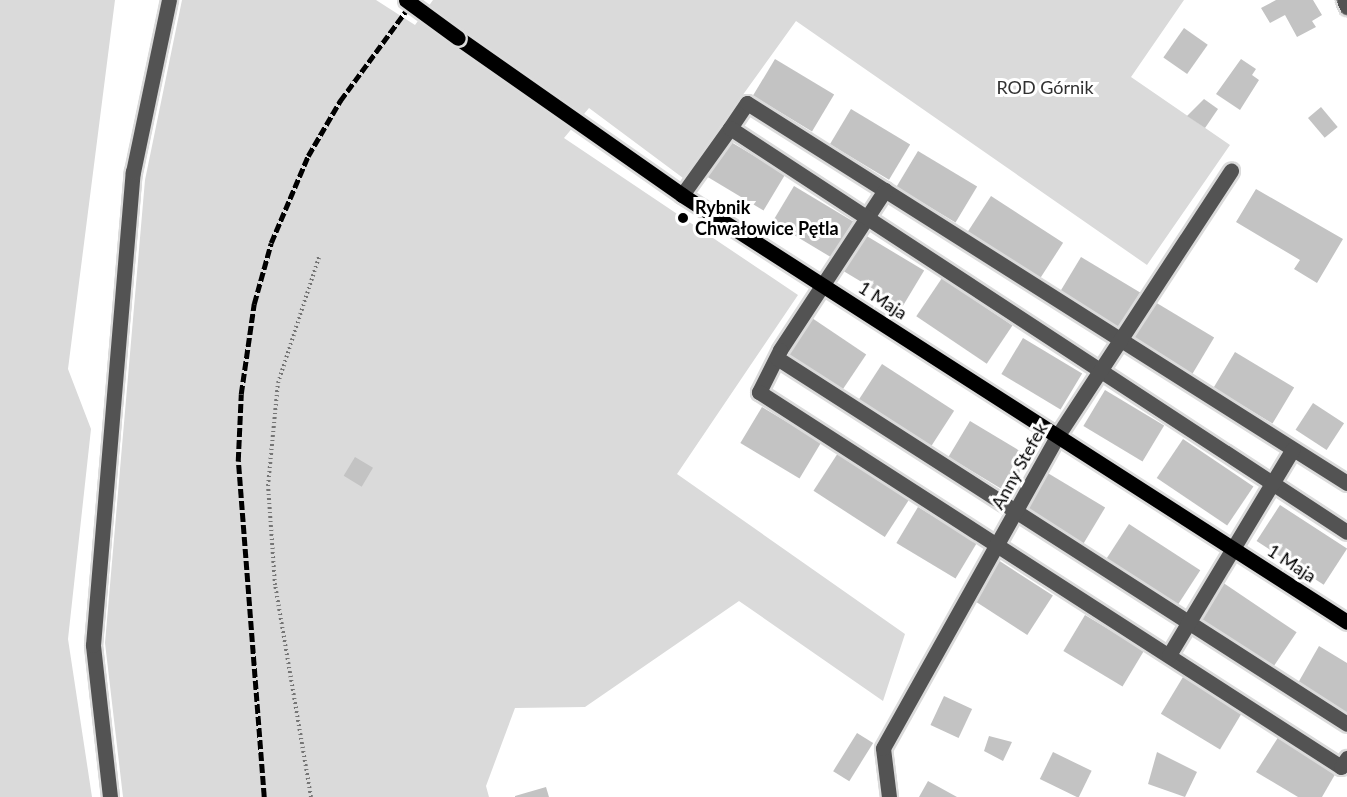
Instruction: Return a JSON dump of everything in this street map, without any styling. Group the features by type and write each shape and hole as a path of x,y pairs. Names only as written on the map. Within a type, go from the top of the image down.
{"main road":[{"name":"1 Maja","path":"406,0 682,195 1347,622"}],"street":[{"path":"110,797 93,645 133,172 169,0"},
{"path":"1344,0 1347,7"},
{"path":"682,195 747,103 1347,483"},
{"path":"730,128 1347,532"},
{"name":"Anny Stefek","path":"889,797 884,748 1058,435 1231,171"},
{"path":"885,190 822,284 759,392 998,543 1341,767 1347,758"},
{"path":"777,358 1347,724"},
{"path":"1169,655 1293,449"}],"path":[{"path":"311,797 275,585 268,486 278,382 319,257"}],"green space":[{"path":"0,0 115,0 68,369 91,429 68,639 92,797 0,797"},
{"name":"ROD Górnik","path":"182,0 376,0 415,25 433,0 1184,0 1131,77 1230,145 1147,265 796,21 683,178 589,108 564,138 798,295 677,474 905,634 883,701 739,601 585,707 515,708 486,786 489,797 123,797 105,643 145,180"}],"building":[{"path":"1276,0 1313,0 1322,15 1312,21 1316,27 1297,37 1285,15 1270,23 1261,8"},
{"path":"1184,28 1208,45 1187,74 1163,57"},
{"path":"775,59 834,95 812,131 753,96"},
{"path":"1241,59 1256,69 1252,75 1259,80 1240,110 1216,94"},
{"path":"1204,99 1218,109 1205,128 1187,116"},
{"path":"1321,107 1338,127 1325,138 1308,118"},
{"path":"851,109 910,145 889,180 830,144"},
{"path":"726,139 785,175 764,211 704,175"},
{"path":"918,151 977,187 956,223 896,187"},
{"path":"794,186 853,222 832,258 772,222"},
{"path":"1256,189 1343,239 1317,283 1294,269 1300,260 1236,222"},
{"path":"991,196 1063,243 1038,281 966,235"},
{"path":"865,235 924,271 903,307 843,271"},
{"path":"1081,257 1140,293 1118,329 1059,294"},
{"path":"942,278 1012,326 987,364 916,316"},
{"path":"1155,302 1214,338 1192,374 1133,339"},
{"path":"809,316 866,355 842,390 785,352"},
{"path":"1023,338 1082,374 1061,410 1001,374"},
{"path":"1235,352 1294,388 1273,424 1213,388"},
{"path":"882,364 954,411 929,449 857,403"},
{"path":"1105,390 1164,426 1143,462 1083,426"},
{"path":"1313,403 1344,423 1327,450 1296,430"},
{"path":"762,407 821,443 800,479 740,443"},
{"path":"970,421 1029,457 1008,493 948,457"},
{"path":"1183,439 1253,487 1227,525 1157,478"},
{"path":"838,453 909,499 885,537 813,491"},
{"path":"355,457 373,468 362,487 344,476"},
{"path":"1046,472 1105,508 1084,544 1024,508"},
{"path":"1280,505 1347,549 1324,585 1257,541"},
{"path":"918,507 977,543 956,579 896,543"},
{"path":"1129,524 1200,570 1177,606 1106,560"},
{"path":"995,558 1053,596 1027,635 969,597"},
{"path":"1222,582 1297,632 1269,673 1195,623"},
{"path":"1085,615 1144,651 1123,687 1063,651"},
{"path":"1319,646 1347,663 1347,714 1298,683"},
{"path":"1183,677 1242,713 1220,749 1161,714"},
{"path":"944,696 972,709 959,738 930,725"},
{"path":"857,733 873,743 849,781 833,771"},
{"path":"989,736 1012,742 1003,761 984,751"},
{"path":"1279,736 1337,771 1322,797 1298,797 1256,772"},
{"path":"1053,752 1092,771 1079,797 1040,779"},
{"path":"1157,752 1197,772 1185,797 1148,784"},
{"path":"928,781 957,797 919,797"},
{"path":"546,787 549,797 515,797 515,796"}],"railway":[{"path":"264,797 238,461 241,394 254,304 271,243 308,156 340,101 414,0"}],"place":[{"name":"Rybnik Chwałowice Pętla","path":"683,218"}]}
